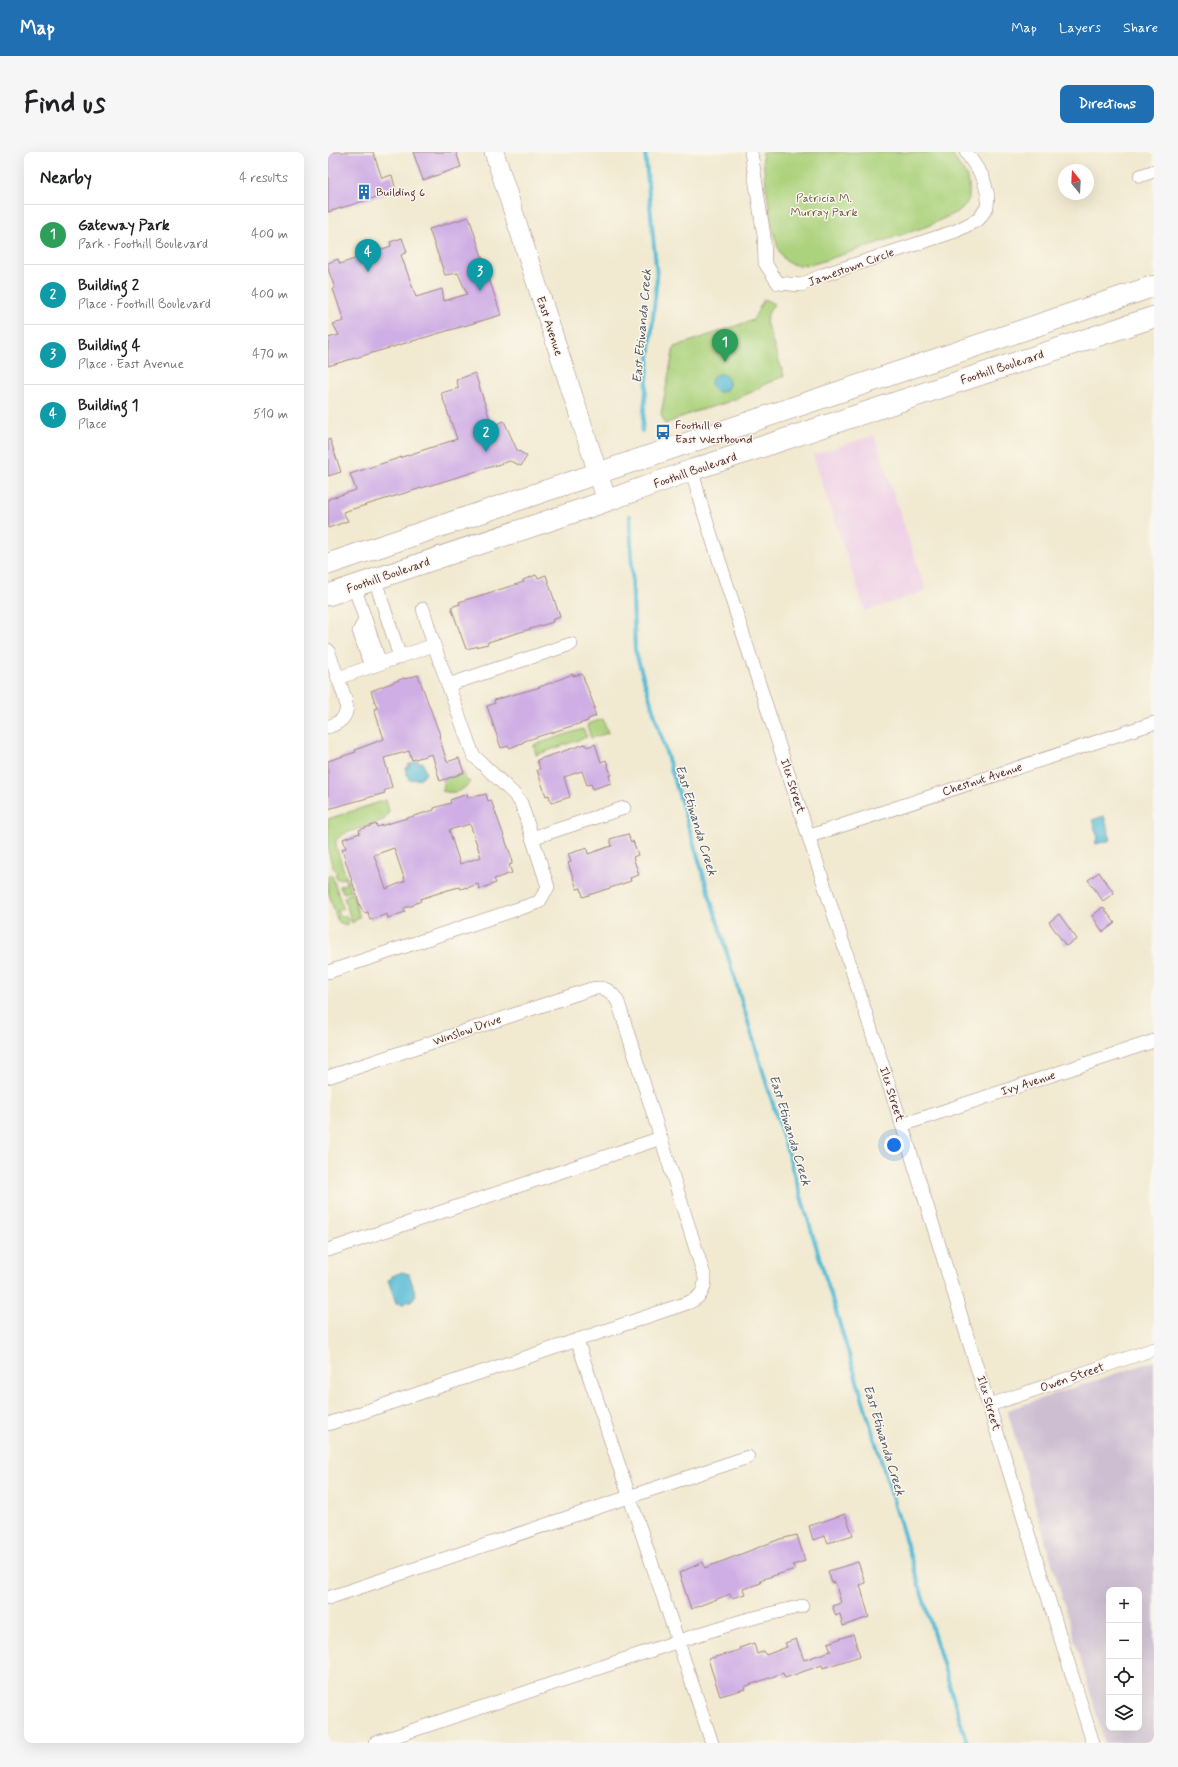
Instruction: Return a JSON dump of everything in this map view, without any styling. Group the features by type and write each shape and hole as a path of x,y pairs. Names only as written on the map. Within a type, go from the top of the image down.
{"main road":[{"name":"East Avenue","path":"494,152 607,501"},
{"path":"328,564 1154,286"},
{"name":"Foothill Boulevard","path":"328,595 607,501 692,470 1154,317"}],"street":[{"name":"Jamestown Circle","path":"751,152 764,236 765,262 778,283 801,285 823,275 956,231 979,218 987,207 988,196 984,177 966,152"},
{"path":"1140,176 1154,171"},
{"name":"Ilex Street","path":"692,470 704,512 810,836 902,1125 990,1405 1093,1743"},
{"path":"375,580 400,657"},
{"path":"354,586 365,620 375,665"},
{"path":"328,972 539,902 548,887 521,803 513,793 473,755 422,610"},
{"path":"448,685 571,644"},
{"path":"338,678 434,645"},
{"path":"328,650 347,706 346,714 342,720 328,727"},
{"name":"Chestnut Avenue","path":"810,836 1154,723"},
{"path":"532,838 624,808"},
{"name":"Winslow Drive","path":"328,1077 600,987 607,989 618,1002 661,1138"},
{"name":"Ivy Avenue","path":"902,1125 1154,1041"},
{"path":"328,1250 661,1138 705,1278 705,1286 702,1294 690,1302 328,1424"},
{"path":"577,1340 712,1743"},
{"name":"Owen Street","path":"990,1405 1154,1349"},
{"path":"328,1598 748,1457"},
{"path":"375,1743 678,1641 745,1620 802,1606"}],"shaded area":[{"path":"874,435 926,591 865,611 813,455"},
{"path":"1154,1361 1154,1743 1105,1743 1007,1410"}],"green space":[{"name":"Patricia M. Murray Park","path":"762,152 950,152 966,175 969,184 969,198 966,204 959,211 928,226 817,263 796,265 785,260 780,253 776,241 769,209"},
{"path":"764,299 774,304 768,314 766,322 784,376 765,384 752,392 725,403 691,413 665,424 661,414 674,347 753,320"},
{"path":"603,719 608,733 591,738 587,726 588,724"},
{"path":"583,729 587,737 536,755 534,745"},
{"path":"464,773 465,779 470,782 464,788 454,792 442,791 444,786 443,780"},
{"path":"386,800 389,812 384,820 343,834 336,840 336,847 351,891 344,893 339,886 346,884 345,878 337,879 335,875 337,872 333,868 328,851 328,819"},
{"path":"330,874 343,908 337,911 340,917 346,915 349,923 345,925 337,919 328,891 328,875"},
{"path":"352,893 359,918 352,923 344,897"}],"water":[{"path":"720,374 726,377 729,383 726,389 720,392 714,389 711,383 714,377"},
{"path":"418,761 419,763 423,762 426,774 419,779 409,780 405,768 409,767 408,765"},
{"path":"1104,816 1111,840 1096,844 1095,841 1098,838 1092,820"},
{"path":"402,1272 409,1274 416,1295 412,1300 403,1304 396,1303 388,1280 392,1278 392,1276"}],"building":[{"path":"328,152 373,152 382,178 392,175 396,191 328,212"},
{"path":"413,152 456,152 461,167 423,180"},
{"path":"469,217 501,315 328,366 328,338 339,335 333,324 344,321 333,289 335,288 328,269 328,263 338,259 340,264 391,246 390,242 402,238 407,252 401,255 416,297 442,289 444,301 467,294 458,273 445,275 429,229"},
{"path":"475,373 492,426 504,421 517,450 527,456 521,466 510,461 343,512 348,521 328,528 328,499 356,490 350,474 457,439 441,393 459,388 456,380"},
{"path":"330,439 341,472 328,476 328,440"},
{"path":"536,575 538,578 546,575 560,617 552,620 553,622 488,642 488,644 466,649 451,607 460,604 459,602 524,582 523,580"},
{"path":"573,674 573,676 582,674 595,708 593,708 596,716 588,719 588,721 524,741 510,748 509,746 501,748 487,706 495,703 494,700 537,688"},
{"path":"418,675 440,735 439,736 447,762 459,758 464,773 460,773 440,781 432,754 412,760 409,751 384,758 392,787 384,791 385,793 328,809 328,761 356,752 355,750 384,739 374,709 377,708 371,691 404,678"},
{"path":"585,744 587,747 595,744 601,762 606,760 611,775 609,775 611,783 593,789 591,784 587,785 582,771 564,777 570,797 551,803 549,795 546,796 537,770 540,769 537,760"},
{"path":"467,794 468,798 486,794 488,801 491,800 511,856 512,864 509,865 512,873 494,879 496,883 479,889 478,884 467,888 460,889 459,887 448,890 420,899 421,901 414,905 404,908 405,912 388,918 387,914 370,920 368,912 364,913 360,906 342,849 346,848 343,839 360,833 359,830 376,824 377,827 434,810 434,808 451,803 450,800","holes":["470,824 481,857 460,864 449,830","394,848 405,881 386,889 374,855"]},
{"path":"628,834 631,842 633,841 638,855 633,857 639,875 630,878 631,881 583,897 581,888 577,889 568,863 571,862 568,854 587,848 588,854 612,846 610,839"},
{"path":"1099,872 1114,893 1103,901 1088,880"},
{"path":"1103,907 1115,923 1103,932 1092,916"},
{"path":"1059,914 1077,939 1066,946 1049,922"},
{"path":"845,1514 853,1535 828,1543 825,1536 813,1540 809,1526"},
{"path":"797,1535 805,1561 793,1565 795,1569 760,1580 761,1583 743,1589 745,1594 732,1598 730,1594 691,1609 679,1573 703,1562 705,1568 780,1539"},
{"path":"858,1562 865,1582 860,1585 869,1617 843,1626 840,1614 836,1616 832,1606 841,1603 835,1582 832,1583 828,1571"},
{"path":"853,1634 860,1656 823,1668 822,1665 785,1678 783,1673 744,1687 745,1689 720,1696 708,1659 740,1650 739,1648 754,1643 757,1654 764,1651 766,1655 787,1647 785,1643 796,1639 804,1660 831,1651 828,1643"}],"waterway":[{"name":"East Etiwanda Creek","path":"642,431 657,277 645,152"},
{"name":"East Etiwanda Creek","path":"630,516 635,650 967,1743"}],"place":[{"name":"Building 6","path":"364,192"},
{"name":"Building 1","path":"368,272"},
{"name":"Building 4","path":"480,291"},
{"name":"Gateway Park","path":"725,362"},
{"name":"Foothill @ East Westbound","path":"663,432"},
{"name":"Building 2","path":"486,452"}]}
